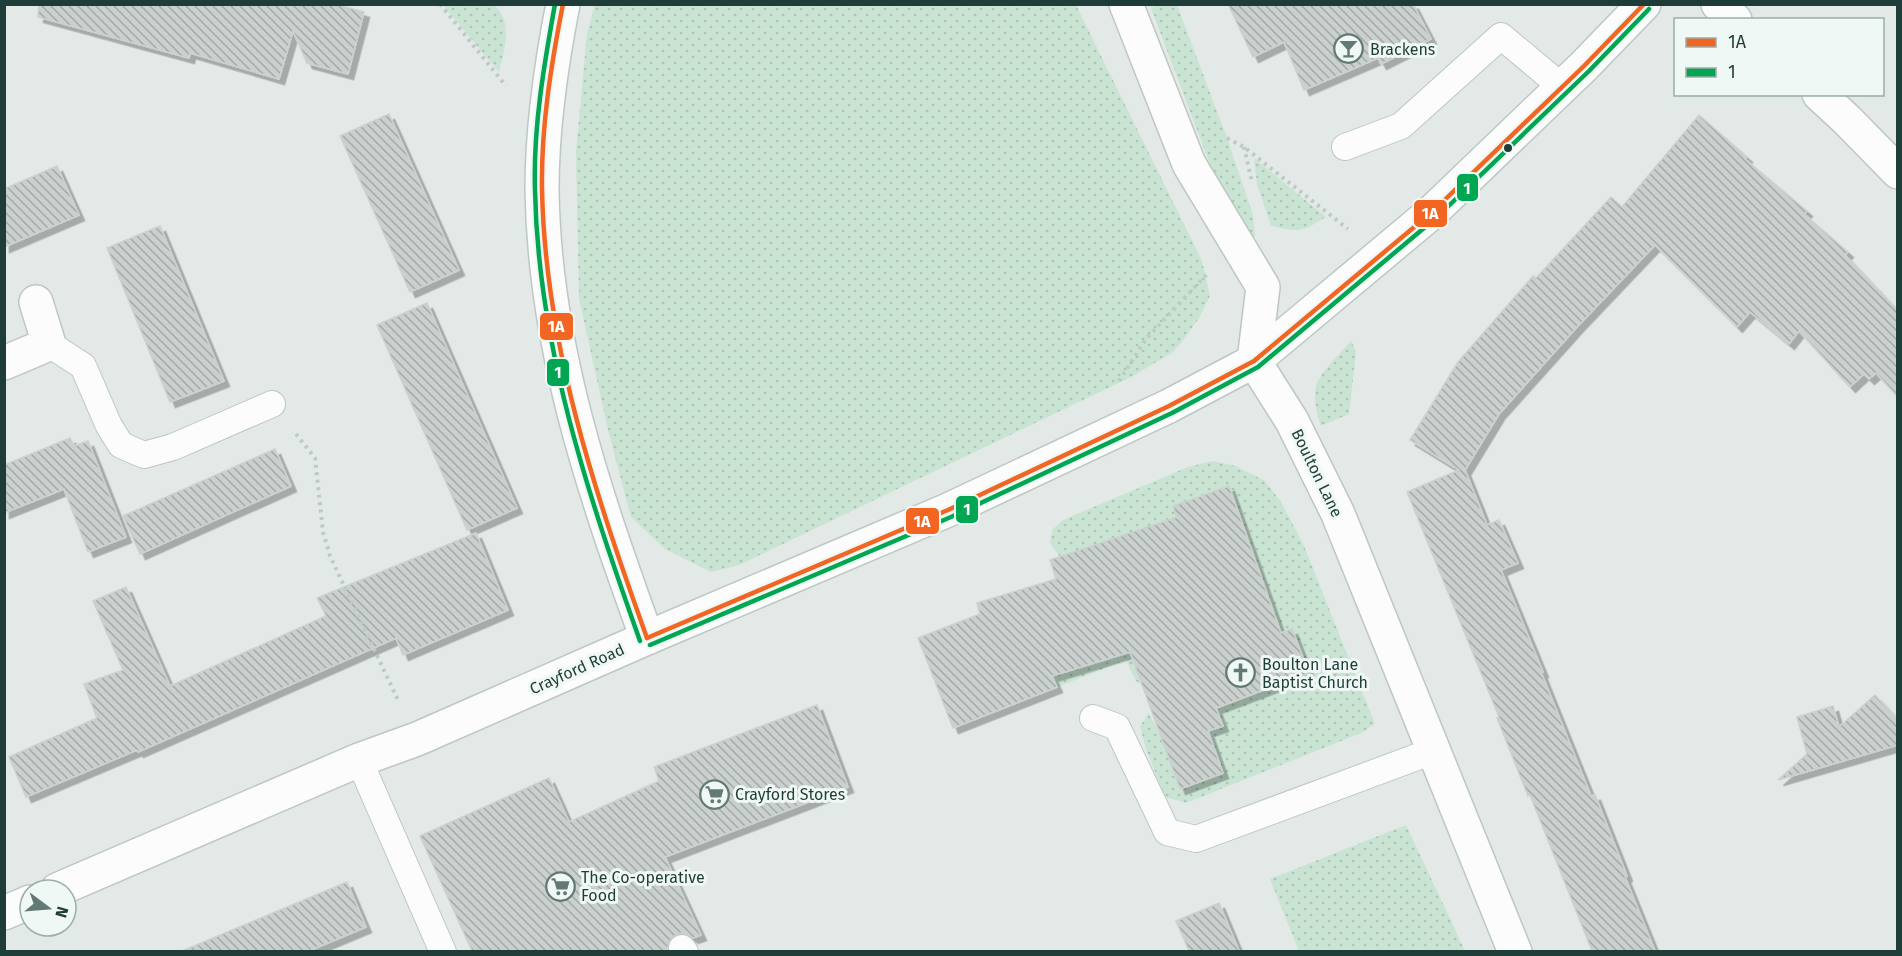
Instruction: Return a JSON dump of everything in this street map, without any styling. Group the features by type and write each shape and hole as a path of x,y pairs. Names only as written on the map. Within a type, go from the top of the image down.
{"street":[{"path":"563,4 544,133 542,189 551,305 563,374 582,445 615,551 647,638"},
{"path":"1126,4 1189,164 1263,287 1254,361"},
{"name":"Crayford Road","path":"78,881 359,760 417,739 948,510 1169,406 1254,361 1431,213 1562,87 1644,4"},
{"path":"1718,4 1733,18"},
{"path":"1821,96 1898,172"},
{"path":"4,363 49,344 36,302"},
{"name":"Boulton Lane","path":"1254,361 1292,421 1338,514 1432,751 1515,951"}],"lane":[{"path":"1345,147 1401,126 1501,36 1562,87"},
{"path":"49,344 83,366 109,426 121,445 144,455 173,447 272,404"},
{"path":"1093,718 1117,727 1167,832 1196,839 1432,751"},
{"path":"359,760 443,951"}],"path":[{"path":"440,4 544,133"},
{"path":"1227,138 1244,147 1382,255"},
{"path":"1115,389 1146,339 1237,243"},
{"path":"272,404 315,458 323,532 330,556 417,739"}],"green space":[{"path":"443,5 494,5 500,12 506,28 506,37 499,72"},
{"path":"595,5 1076,5 1202,261 1210,296 1199,318 1172,353 1131,377 739,565 711,572 665,549 631,517 608,430 579,298 576,152 587,33"},
{"path":"1157,5 1177,5 1253,215 1255,237 1247,233 1216,180 1151,8"},
{"path":"1254,158 1326,217 1300,230 1271,226 1257,184"},
{"path":"1351,341 1356,351 1349,414 1321,426 1315,402 1318,381"},
{"path":"1213,461 1236,466 1265,481 1281,502 1304,546 1375,724 1361,733 1186,803 1165,797 1146,749 1140,726 1149,713 1165,746 1180,789 1223,774 1208,730 1223,725 1217,709 1308,673 1143,686 1136,681 1126,660 1057,687 1052,676 1095,662 1229,486 1173,506 1177,517 1060,557 1050,543 1052,530 1063,520 1188,467"},
{"path":"1406,825 1465,951 1299,951 1270,879"}],"building":[{"path":"39,4 335,4 364,12 348,74 307,63 293,31 279,79 190,53 189,58 38,17"},
{"name":"Brackens","path":"1228,4 1413,4 1431,39 1381,64 1378,58 1304,90 1284,42 1253,57"},
{"path":"389,114 459,270 410,292 340,136"},
{"path":"1699,115 1747,157 1745,159 1807,211 1804,214 1848,252 1845,255 1898,311 1898,397 1876,373 1869,379 1864,374 1850,387 1799,331 1789,344 1750,312 1737,327 1655,245 1499,414 1465,470 1487,525 1499,520 1518,563 1501,570 1591,796 1595,795 1655,951 1592,951 1407,492 1459,470 1410,440 1458,362 1533,276 1536,278 1611,197 1622,207"},
{"path":"57,166 79,215 4,247 4,189"},
{"path":"160,226 224,381 170,402 107,248"},
{"path":"427,303 517,508 467,530 377,325"},
{"path":"70,438 74,446 88,441 126,537 88,552 64,489 4,513 4,465"},
{"path":"275,449 291,486 140,554 123,516"},
{"path":"1229,486 1281,633 1292,629 1309,673 1216,708 1223,726 1208,731 1223,773 1180,789 1130,652 1052,676 1057,687 953,728 918,638 980,614 977,603 1056,579 1050,560 1177,517 1173,506"},
{"path":"476,533 508,610 403,655 396,638 138,752 137,750 26,797 9,757 97,718 84,684 123,670 93,601 126,587 170,686 326,616 317,598"},
{"path":"1875,695 1898,720 1898,745 1778,780 1807,754 1797,717 1833,706 1839,727"},
{"name":"The Co-operative Food","path":"817,705 848,787 665,857 701,935 693,938 681,933 674,936 665,951 472,951 420,836 549,778 569,822 659,781 654,767"},
{"path":"347,882 366,927 309,951 182,951"},
{"path":"1219,903 1239,951 1189,951 1176,921"}],"transit line":[{"name":"1","path":"555,4 540,97 535,167 538,248 545,306 569,419 602,531 640,641"},
{"name":"1A","path":"563,4 548,96 542,166 545,247 552,305 576,418 609,529 647,638"},
{"name":"1A","path":"647,638 948,510 1169,406 1254,361 1431,213 1584,66 1644,4"},
{"name":"1","path":"650,645 951,517 1172,413 1258,367 1436,218 1589,71 1649,9"}],"place":[{"name":"Brackens","path":"1349,49"},
{"name":"Boulton Lane Baptist Church","path":"1241,673"},
{"name":"Crayford Stores","path":"714,794"},
{"name":"The Co-operative Food","path":"560,886"}]}
